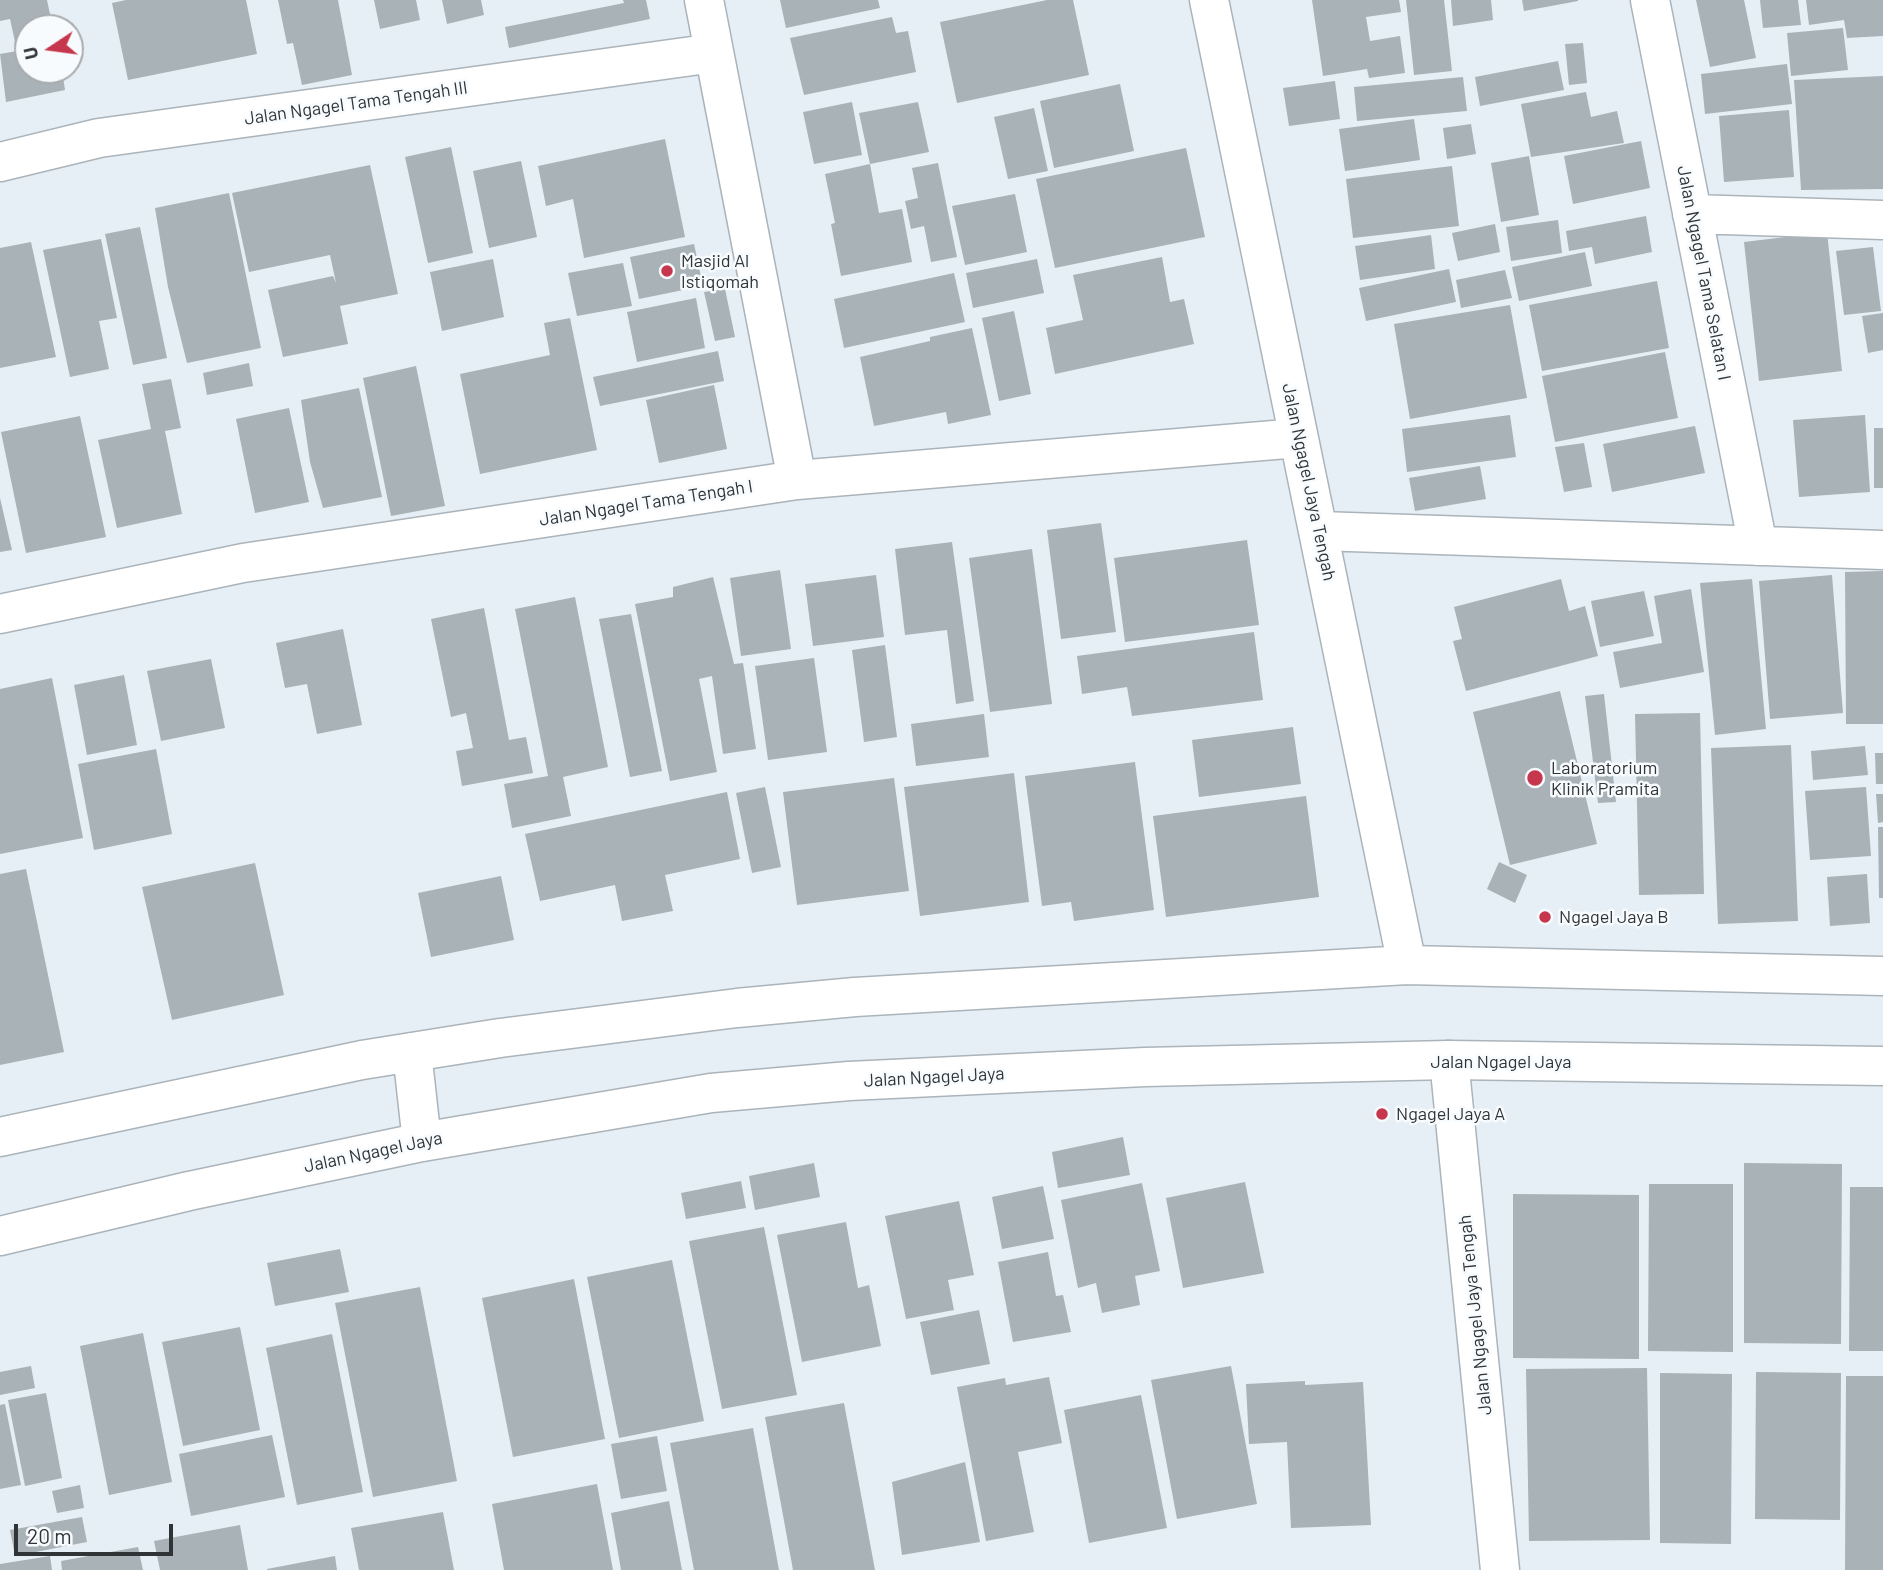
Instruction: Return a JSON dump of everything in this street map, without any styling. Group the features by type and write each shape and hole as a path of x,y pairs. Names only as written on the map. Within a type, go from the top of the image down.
{"street":[{"path":"704,0 797,480"},
{"name":"Jalan Ngagel Jaya Tengah","path":"1209,0 1407,965"},
{"name":"Jalan Ngagel Tama Selatan I","path":"1650,0 1758,546"},
{"name":"Jalan Ngagel Tama Tengah III","path":"0,163 99,138 714,53"},
{"path":"1692,214 1883,219"},
{"name":"Jalan Ngagel Tama Tengah I","path":"0,614 234,565 797,480 1298,438"},
{"path":"1320,531 1883,550"},
{"path":"0,1137 127,1108 412,1052 750,1006 1255,972 1407,965 1883,976"},
{"path":"412,1052 422,1142"},
{"name":"Jalan Ngagel Jaya Tengah","path":"1449,1060 1500,1570"},
{"name":"Jalan Ngagel Jaya","path":"0,1236 189,1191 422,1142 711,1093 849,1081 1145,1067 1449,1060 1883,1066"}],"building":[{"path":"0,0 47,0 50,14 14,14 14,37 10,19 0,21"},
{"path":"126,0 246,0 257,54 128,80 112,3"},
{"path":"278,0 338,0 352,75 302,85 293,43 287,44"},
{"path":"374,0 416,0 420,20 380,29"},
{"path":"442,0 481,0 484,15 447,24"},
{"path":"623,0 646,0 650,19 509,48 505,27 624,3"},
{"path":"780,0 878,0 880,8 786,28"},
{"path":"1047,0 1073,0 1089,75 957,103 940,22"},
{"path":"1312,0 1399,0 1401,12 1366,17 1370,41 1400,36 1405,73 1369,78 1367,69 1323,76"},
{"path":"1406,0 1444,0 1452,71 1414,75"},
{"path":"1451,0 1491,0 1493,20 1453,26"},
{"path":"1522,0 1578,0 1578,1 1524,11"},
{"path":"1696,0 1744,0 1756,58 1710,67"},
{"path":"1760,0 1798,0 1801,25 1763,28"},
{"path":"1806,0 1883,0 1883,36 1847,38 1844,20 1809,25"},
{"path":"892,17 896,33 908,31 916,72 804,95 790,38"},
{"path":"1843,28 1848,70 1791,76 1787,33"},
{"path":"1583,43 1587,83 1569,85 1565,44"},
{"path":"14,52 14,84 64,84 65,90 6,102 0,54"},
{"path":"1558,61 1564,90 1480,106 1475,77"},
{"path":"1787,64 1792,104 1705,114 1701,74"},
{"path":"1883,76 1883,189 1801,190 1794,80"},
{"path":"1463,77 1467,111 1357,121 1354,87"},
{"path":"1335,81 1340,119 1289,126 1283,88"},
{"path":"1120,84 1134,151 1054,168 1040,101"},
{"path":"1586,92 1591,117 1617,111 1624,143 1531,157 1521,104"},
{"path":"852,102 862,155 814,164 803,112"},
{"path":"918,102 929,152 870,164 859,113"},
{"path":"1034,108 1048,171 1008,179 994,117"},
{"path":"1789,110 1794,177 1724,182 1719,116"},
{"path":"1414,119 1420,160 1345,171 1339,129"},
{"path":"1471,124 1476,154 1447,159 1443,128"},
{"path":"665,139 685,237 584,258 573,199 546,206 538,166"},
{"path":"1641,141 1650,188 1573,204 1564,156"},
{"path":"451,147 473,253 428,263 405,157"},
{"path":"1186,148 1205,237 1055,268 1036,179"},
{"path":"1529,156 1539,215 1501,222 1491,163"},
{"path":"521,161 537,237 489,248 473,171"},
{"path":"938,163 957,257 931,262 924,226 911,229 905,201 918,198 912,168"},
{"path":"870,164 879,213 902,209 912,262 841,276 831,224 835,223 825,174"},
{"path":"370,165 398,294 340,306 348,344 283,357 268,290 333,276 336,283 330,255 249,272 232,193"},
{"path":"1452,166 1459,226 1353,238 1346,179"},
{"path":"229,193 261,348 187,363 168,287 155,208"},
{"path":"1015,194 1027,252 965,265 952,206"},
{"path":"1646,216 1652,252 1595,264 1592,247 1569,251 1566,231"},
{"path":"1558,220 1562,253 1511,261 1506,227"},
{"path":"1495,224 1500,252 1458,261 1452,233"},
{"path":"140,227 167,358 133,365 105,234"},
{"path":"1827,232 1842,371 1759,381 1744,242"},
{"path":"1431,235 1435,269 1360,280 1355,246"},
{"path":"101,239 117,318 99,321 109,369 70,377 43,250"},
{"path":"31,242 56,357 0,368 0,248"},
{"name":"Masjid Al Istiqomah","path":"694,244 703,286 639,299 630,257"},
{"path":"1873,247 1881,311 1844,315 1836,251"},
{"path":"1585,252 1592,286 1519,301 1512,267"},
{"path":"1162,257 1170,302 1184,299 1194,344 1055,374 1046,328 1083,320 1073,275"},
{"path":"493,259 504,317 442,331 430,272"},
{"path":"1037,259 1044,293 973,308 966,273"},
{"path":"623,263 632,306 577,316 568,273"},
{"path":"1449,269 1456,302 1366,321 1359,288"},
{"path":"1505,270 1512,298 1461,308 1456,280"},
{"path":"954,273 965,322 844,348 834,299"},
{"path":"1657,281 1669,348 1542,371 1529,305"},
{"path":"725,289 735,337 715,341 704,292"},
{"path":"696,298 705,348 637,362 627,312"},
{"path":"1510,305 1527,398 1410,419 1394,324"},
{"path":"1014,311 1031,394 999,401 982,318"},
{"path":"1883,313 1883,350 1868,353 1862,316"},
{"path":"570,318 597,450 480,474 460,374 550,355 544,323"},
{"path":"972,328 991,415 948,424 946,412 874,426 860,357"},
{"path":"718,351 724,381 600,406 593,377"},
{"path":"1665,352 1678,418 1555,442 1542,376"},
{"path":"249,363 253,386 207,395 203,373"},
{"path":"416,366 445,506 391,516 363,378"},
{"path":"171,379 181,428 165,431 182,514 117,528 98,440 151,429 142,384"},
{"path":"714,385 727,449 659,463 646,400"},
{"path":"359,388 382,497 323,508 310,462 301,400"},
{"path":"289,408 309,502 255,513 236,419"},
{"path":"1510,415 1516,457 1407,472 1402,429"},
{"path":"1865,415 1870,492 1799,497 1793,420"},
{"path":"80,416 106,537 26,553 1,432"},
{"path":"1695,426 1705,473 1612,492 1603,444"},
{"path":"1874,428 1883,428 1883,488 1874,488"},
{"path":"1584,443 1592,487 1564,492 1555,447"},
{"path":"1480,466 1486,499 1415,511 1409,478"},
{"path":"0,498 12,550 0,552"},
{"path":"1101,523 1116,632 1061,639 1047,530"},
{"path":"1247,540 1259,625 1125,642 1114,558"},
{"path":"952,542 974,701 956,704 947,630 905,635 895,549"},
{"path":"1032,549 1052,704 990,712 969,558"},
{"path":"780,570 791,649 741,656 730,578"},
{"path":"1883,571 1883,724 1846,724 1845,572"},
{"path":"876,575 884,637 813,646 805,584"},
{"path":"1832,575 1843,713 1770,719 1759,581"},
{"path":"713,577 734,664 743,663 756,749 723,754 712,676 699,679 717,772 670,781 635,604 673,597 673,587"},
{"path":"1561,579 1569,611 1585,606 1598,656 1466,691 1453,641 1462,639 1454,607"},
{"path":"1752,579 1766,729 1715,735 1700,583"},
{"path":"1691,589 1704,672 1620,688 1613,652 1662,643 1654,596"},
{"path":"1644,591 1654,636 1600,647 1591,601"},
{"path":"575,597 608,767 563,777 571,816 512,828 504,784 548,776 515,609"},
{"path":"484,608 509,740 526,737 533,773 462,786 456,751 473,748 466,713 451,717 431,619"},
{"path":"631,614 662,771 630,777 599,619"},
{"path":"343,629 362,725 317,734 307,684 285,688 276,643"},
{"path":"1254,632 1263,700 1132,716 1127,687 1082,694 1077,656"},
{"path":"885,645 897,737 864,742 852,650"},
{"path":"814,658 827,752 768,760 755,666"},
{"path":"211,659 225,728 161,741 147,671"},
{"path":"124,675 137,745 87,755 74,685"},
{"path":"52,678 83,838 0,854 0,689"},
{"name":"Laboratorium Klinik Pramita","path":"1560,691 1597,844 1510,865 1473,712"},
{"path":"1604,694 1616,802 1598,803 1585,696"},
{"path":"1700,713 1704,894 1639,895 1635,714"},
{"path":"984,714 989,757 916,766 911,724"},
{"path":"1293,727 1301,784 1199,797 1192,740"},
{"path":"1791,745 1798,921 1718,924 1711,748"},
{"path":"1865,746 1868,775 1813,780 1811,751"},
{"path":"156,749 172,834 94,850 78,764"},
{"path":"1875,753 1883,753 1883,784 1876,784"},
{"path":"1135,762 1154,910 1074,921 1071,902 1042,906 1025,776"},
{"path":"1014,773 1029,902 920,916 904,787"},
{"path":"894,778 909,891 797,905 783,792"},
{"path":"765,787 781,867 752,873 736,793"},
{"path":"1866,787 1871,856 1810,860 1805,791"},
{"path":"727,792 740,859 665,875 673,911 622,921 615,885 540,901 525,834"},
{"path":"1876,794 1883,794 1883,822 1878,823"},
{"path":"1306,796 1319,897 1166,917 1153,816"},
{"path":"1878,827 1883,827 1883,898 1879,898"},
{"path":"1499,862 1527,875 1515,903 1487,889"},
{"path":"255,863 284,995 172,1020 142,887"},
{"path":"26,869 64,1052 0,1065 0,874"},
{"path":"1867,874 1870,923 1830,926 1827,877"},
{"path":"501,876 514,940 431,957 418,893"},
{"path":"1123,1137 1130,1175 1058,1188 1052,1152"},
{"path":"814,1163 820,1197 755,1210 749,1176"},
{"path":"1744,1163 1842,1164 1841,1344 1744,1343"},
{"path":"741,1181 746,1208 686,1219 681,1193"},
{"path":"1245,1182 1264,1273 1183,1288 1166,1198"},
{"path":"1142,1183 1160,1271 1135,1276 1140,1305 1102,1313 1096,1283 1078,1288 1061,1200"},
{"path":"1649,1184 1733,1184 1733,1352 1648,1351"},
{"path":"1043,1186 1054,1239 1002,1249 992,1197"},
{"path":"1850,1187 1883,1187 1883,1351 1849,1351"},
{"path":"1513,1194 1639,1195 1639,1359 1513,1358"},
{"path":"959,1201 974,1275 948,1280 954,1310 906,1319 885,1216"},
{"path":"846,1222 858,1288 869,1285 881,1346 802,1362 777,1235"},
{"path":"764,1227 797,1395 722,1409 689,1241"},
{"path":"340,1249 349,1292 275,1306 267,1263"},
{"path":"1048,1252 1056,1296 1063,1295 1071,1332 1013,1342 998,1262"},
{"path":"672,1260 704,1421 619,1438 587,1277"},
{"path":"574,1279 605,1439 513,1457 482,1298"},
{"path":"420,1287 457,1481 373,1497 335,1303"},
{"path":"979,1310 990,1364 931,1375 920,1322"},
{"path":"240,1327 260,1430 183,1446 162,1342"},
{"path":"143,1333 172,1482 109,1495 80,1346"},
{"path":"332,1334 363,1492 297,1505 266,1348"},
{"path":"31,1366 35,1388 0,1395 0,1372"},
{"path":"1231,1366 1257,1504 1177,1519 1151,1380"},
{"path":"1647,1368 1650,1540 1529,1541 1526,1369"},
{"path":"1756,1372 1841,1373 1840,1520 1755,1519"},
{"path":"1660,1373 1732,1374 1731,1544 1660,1543"},
{"path":"1846,1376 1883,1376 1883,1570 1845,1570"},
{"path":"1049,1377 1062,1443 1018,1452 1034,1532 986,1541 957,1387 1005,1378 1006,1385"},
{"path":"1305,1381 1305,1385 1363,1382 1371,1525 1291,1528 1287,1442 1249,1444 1246,1384"},
{"path":"46,1393 62,1478 25,1486 8,1400"},
{"path":"1141,1395 1167,1528 1089,1543 1064,1410"},
{"path":"844,1403 875,1570 793,1570 765,1417"},
{"path":"5,1404 21,1485 0,1489 0,1405"},
{"path":"753,1428 779,1570 694,1570 670,1443"},
{"path":"272,1435 285,1497 191,1516 179,1454"},
{"path":"657,1436 667,1491 621,1499 611,1444"},
{"path":"965,1462 980,1542 902,1555 892,1482"},
{"path":"597,1484 613,1570 504,1570 492,1504"},
{"path":"80,1485 84,1508 57,1513 52,1491"},
{"path":"669,1501 682,1570 621,1570 611,1513"},
{"path":"443,1512 454,1570 359,1570 351,1528"},
{"path":"82,1517 87,1542 15,1556 10,1530"},
{"path":"240,1525 248,1570 160,1570 154,1541"},
{"path":"138,1547 143,1570 62,1570 61,1561"},
{"path":"50,1556 52,1570 0,1570 0,1564"},
{"path":"335,1556 337,1570 267,1570 267,1569"}],"place":[{"name":"Masjid Al Istiqomah","path":"667,271"},
{"name":"Laboratorium Klinik Pramita","path":"1535,778"},
{"name":"Ngagel Jaya B","path":"1545,917"},
{"name":"Ngagel Jaya A","path":"1382,1114"}]}
